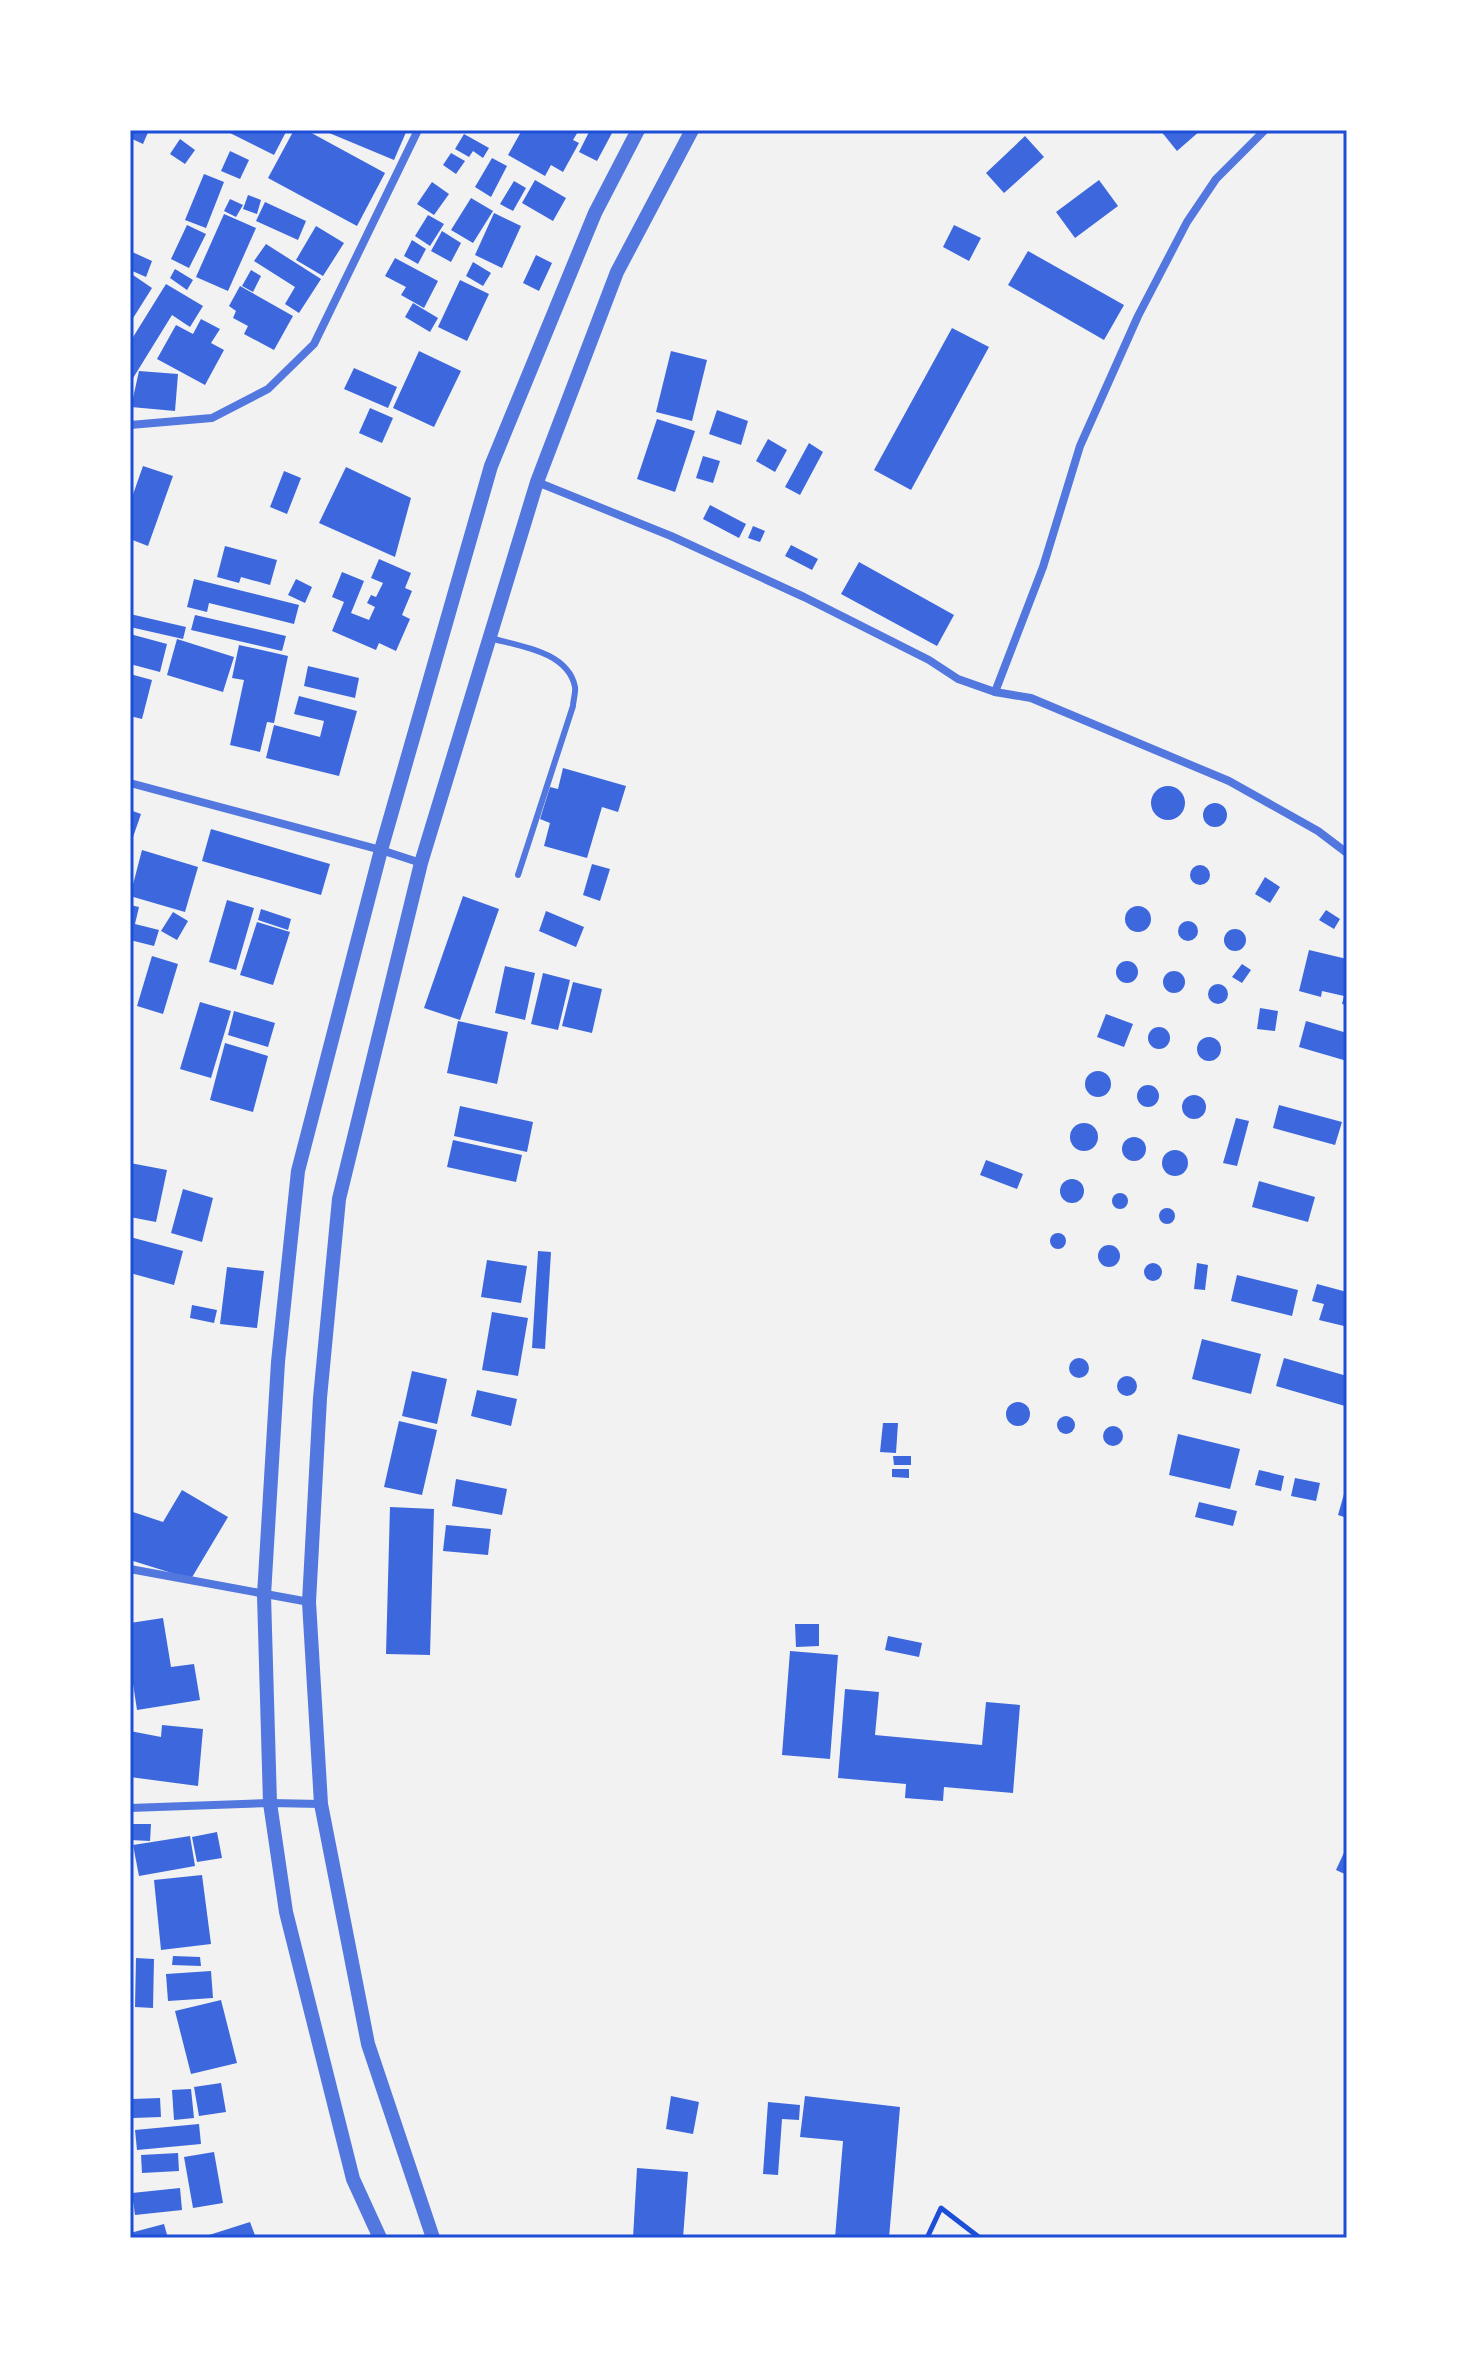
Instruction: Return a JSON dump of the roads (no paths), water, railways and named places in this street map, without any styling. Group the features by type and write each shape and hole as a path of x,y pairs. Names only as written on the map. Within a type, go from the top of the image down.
{"street":[{"path":"130,425 212,418 268,389 314,344 418,130"},
{"path":"380,2238 349,2164 286,1912 270,1803 264,1595 278,1362 298,1171 381,850 491,466 595,213 638,130"},
{"path":"433,2238 368,2044 321,1804 309,1602 320,1398 339,1199 421,863 537,482 617,272 692,130"},
{"path":"995,692 1043,567 1080,446 1138,316 1187,222 1216,179 1265,130"},
{"path":"537,482 671,536 804,597 929,660 958,679 995,692 1031,698 1229,781 1318,831 1347,853"},
{"path":"130,783 421,863"},
{"path":"130,1569 309,1602"},
{"path":"130,1808 321,1804"}],"lane":[{"path":"490,638 547,654 565,668 575,687 573,706 518,875"}]}
